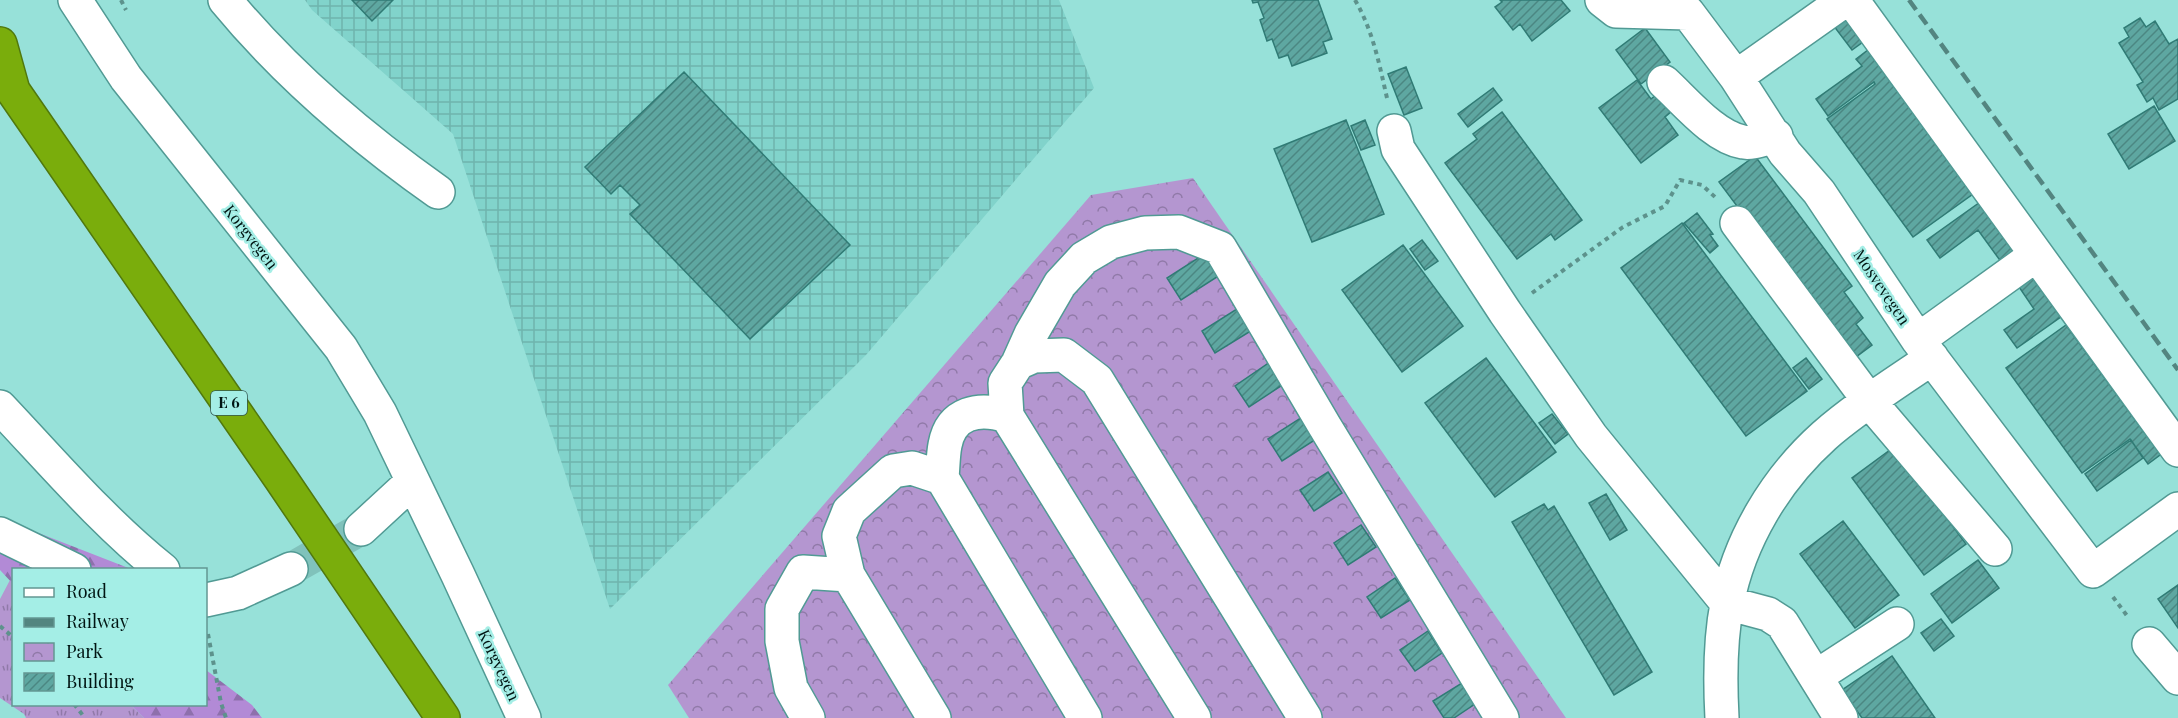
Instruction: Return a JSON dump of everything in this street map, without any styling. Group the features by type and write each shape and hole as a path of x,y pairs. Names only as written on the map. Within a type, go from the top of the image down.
{"highway":[{"path":"0,44 7,81"},
{"name":"E 6","path":"7,81 444,718"}],"street":[{"name":"Korgvegen","path":"75,0 126,78 341,348 380,413 459,575 524,718"},
{"path":"225,0 247,27 333,111 398,164 438,192"},
{"path":"1602,0 1616,12 1682,6"},
{"path":"1736,77 1845,0"},
{"path":"1851,0 2178,450"},
{"name":"Mosvevegen","path":"1682,6 1736,77 1785,153 1819,192 1925,349 2093,571"},
{"path":"1664,82 1714,128 1728,136 1744,142 1776,136"},
{"path":"1394,131 1398,149 1505,312 1591,436 1727,603 1768,614 1782,623 1842,718"},
{"path":"1737,223 1870,402 1995,549"},
{"path":"1194,718 1007,416 1005,383 1060,284 1084,258 1102,247 1111,242 1145,233 1179,232 1220,248 1324,425 1502,718"},
{"path":"1722,718 1722,644 1727,603 1747,544 1765,506 1786,476 1824,436 1870,402 1925,349 2036,255"},
{"path":"1018,363 1034,356 1064,355 1097,380 1305,718"},
{"path":"0,407 130,542 161,568"},
{"path":"1007,416 992,411 969,412 955,423 945,443 942,477 1085,718"},
{"path":"934,718 848,575 839,536 849,511 893,471 912,468 942,477"},
{"path":"361,529 412,482"},
{"path":"2093,571 2178,509"},
{"path":"0,534 70,568"},
{"path":"207,613 238,593 291,569"},
{"path":"808,718 791,688 782,641 782,609 803,572 848,575"},
{"path":"1817,676 1897,624"},
{"path":"2149,644 2178,678"}],"path":[{"path":"1355,0 1365,17 1375,44 1394,131"},
{"path":"1505,312 1623,227 1665,206 1680,180 1702,185 1737,223"},
{"path":"2093,571 2149,644"},
{"path":"207,620 221,703 226,718"},
{"path":"0,626 12,636"},
{"path":"75,706 85,718"}],"shaded area":[{"path":"305,0 1059,0 1094,88 866,355 610,609 453,134 312,10"}],"green space":[{"path":"1193,178 1566,718 689,718 668,685 1091,195"},
{"path":"0,518 128,568 12,568 12,583 0,570"},
{"path":"10,580 12,582 12,706 0,698 0,599"},
{"path":"207,671 252,705 262,718 144,718 132,706 207,706"},
{"path":"12,706 132,706 144,718 26,718"}],"building":[{"path":"352,0 393,0 372,21"},
{"path":"1252,0 1318,0 1332,39 1323,42 1327,53 1292,66 1288,55 1279,58 1272,39 1267,41 1260,20 1264,18 1258,2 1253,3"},
{"path":"1500,0 1561,0 1570,11 1532,41 1520,24 1513,30 1495,7 1502,2"},
{"path":"1848,13 1867,39 1852,50 1833,25"},
{"path":"2140,18 2146,27 2155,21 2169,44 2178,39 2178,99 2159,110 2153,98 2147,102 2137,85 2143,82 2119,43 2129,37 2124,28"},
{"path":"1645,28 1670,62 1641,84 1616,50"},
{"path":"1873,46 1973,194 1913,237 1827,119 1875,84 1874,82 1828,116 1816,99 1862,66 1856,59"},
{"path":"1406,67 1422,108 1404,115 1388,74"},
{"path":"684,72 850,245 750,339 630,214 640,205 620,185 611,194 585,167"},
{"path":"1637,80 1651,99 1657,94 1671,112 1665,117 1678,135 1641,163 1599,108"},
{"path":"1493,88 1502,100 1468,127 1458,114"},
{"path":"2154,106 2175,141 2129,169 2108,134"},
{"path":"1502,112 1582,220 1555,240 1551,234 1517,259 1445,163 1477,139 1473,134"},
{"path":"1346,120 1384,214 1312,242 1274,149"},
{"path":"1365,120 1375,145 1361,150 1351,126"},
{"path":"1755,156 1852,286 1844,292 1863,318 1856,324 1872,345 1852,360 1719,182"},
{"path":"1983,200 2024,258 2007,270 1978,230 1940,258 1927,240"},
{"path":"1697,213 1713,234 1710,235 1718,246 1710,253 1684,223"},
{"path":"1682,223 1807,391 1746,436 1621,268"},
{"path":"1422,240 1438,261 1425,270 1410,249"},
{"path":"1403,245 1463,326 1402,372 1342,290"},
{"path":"1206,253 1220,275 1181,300 1167,278"},
{"path":"2034,272 2065,314 2017,348 2004,330 2034,309 2017,284"},
{"path":"1240,307 1254,329 1215,353 1202,331"},
{"path":"2066,325 2144,432 2148,429 2164,452 2148,464 2130,439 2082,473 2006,368"},
{"path":"1486,358 1556,452 1495,497 1425,403"},
{"path":"1806,358 1822,379 1809,389 1793,368"},
{"path":"1273,360 1287,382 1249,407 1235,386"},
{"path":"1307,414 1321,436 1282,461 1268,439"},
{"path":"1552,414 1568,434 1555,444 1539,423"},
{"path":"2131,440 2143,458 2097,491 2085,474"},
{"path":"1894,447 1966,544 1924,575 1852,478"},
{"path":"1328,472 1342,493 1314,511 1300,490"},
{"path":"1606,494 1627,530 1610,540 1589,503"},
{"path":"1544,504 1548,510 1554,506 1652,672 1614,695 1512,522"},
{"path":"1843,521 1899,595 1855,628 1800,554"},
{"path":"1361,525 1376,547 1348,565 1334,543"},
{"path":"1978,560 1999,588 1952,623 1931,594"},
{"path":"1395,578 1410,600 1381,618 1367,597"},
{"path":"2178,585 2178,628 2158,599"},
{"path":"1941,619 1954,636 1934,651 1921,633"},
{"path":"1428,631 1442,653 1415,671 1400,650"},
{"path":"1892,656 1935,718 1862,718 1842,690"},
{"path":"1462,683 1475,704 1454,718 1444,718 1433,701"}],"tunnel":[{"path":"291,569 361,529"}],"railway":[{"path":"1909,0 2178,370"}]}
